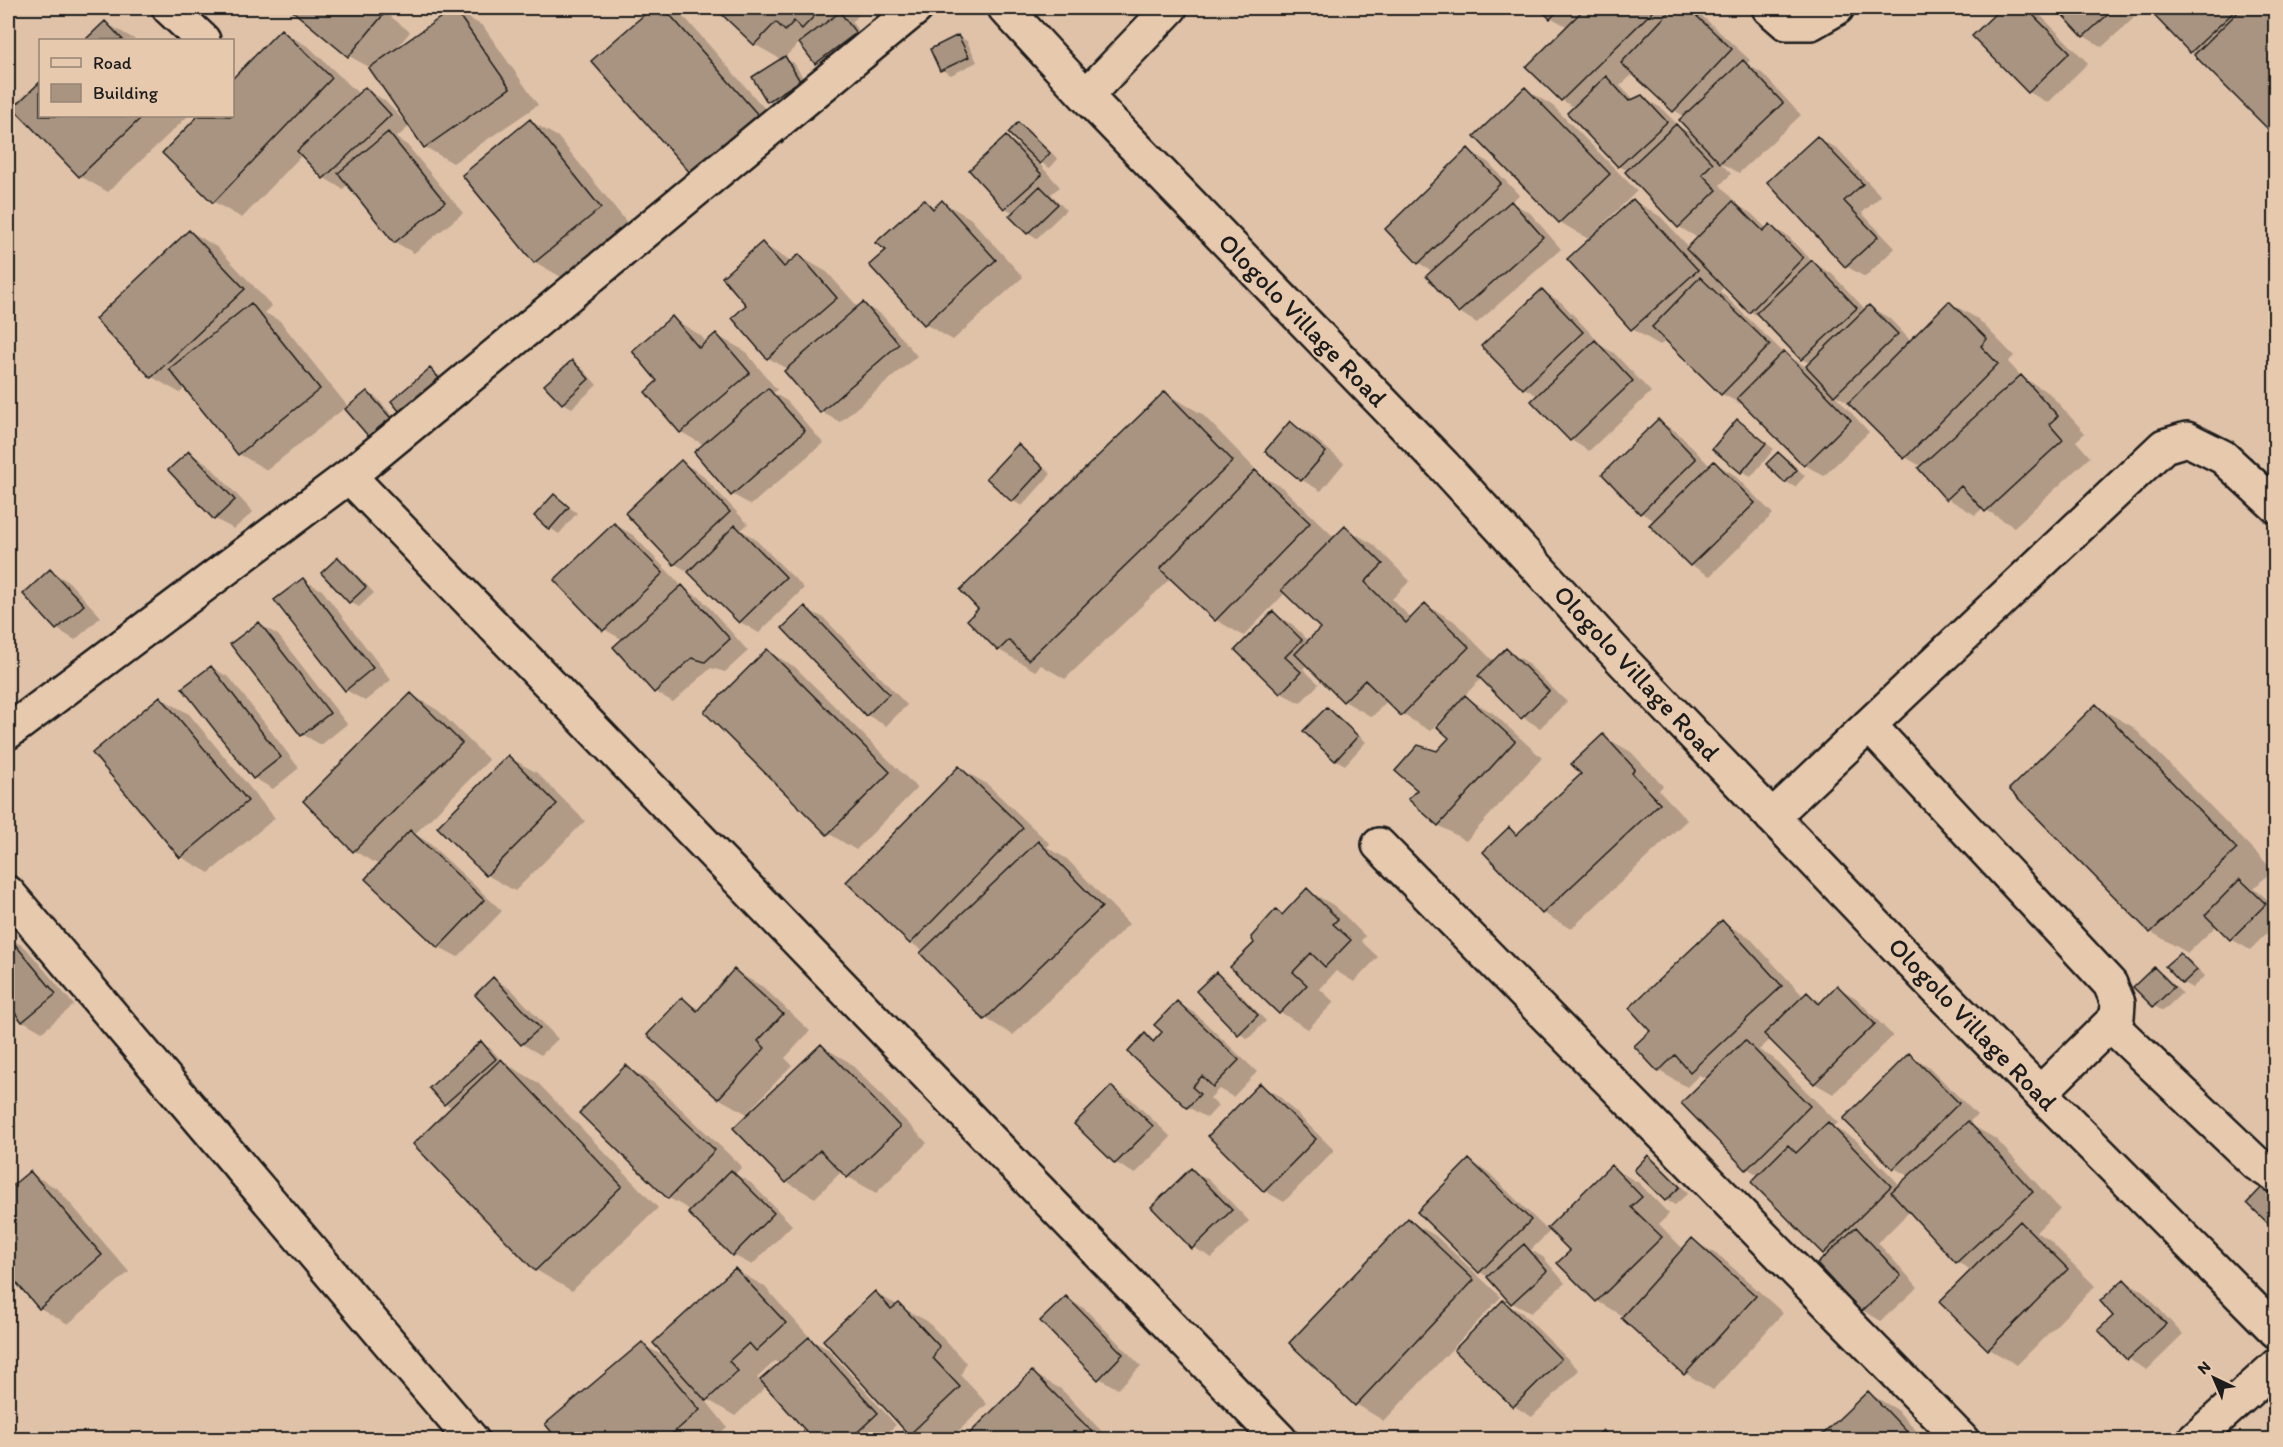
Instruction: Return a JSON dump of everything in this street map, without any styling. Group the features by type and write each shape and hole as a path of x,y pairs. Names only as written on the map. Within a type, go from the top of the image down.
{"street":[{"path":"169,8 202,39"},
{"path":"8,732 349,476 916,8"},
{"name":"Ologolo Village Road","path":"1005,8 1086,96 1444,466 1624,662 1939,991 2276,1331"},
{"path":"1086,96 1170,8"},
{"path":"1769,8 1786,23 1811,23 1837,8"},
{"path":"1772,817 2164,447 2187,439 2223,457 2276,506"},
{"path":"349,476 1280,1440"},
{"path":"1869,725 2110,984 2118,1004 2117,1017 2040,1093"},
{"path":"1379,845 1962,1440"},
{"path":"8,893 472,1440"},
{"path":"2110,1023 2257,1164 2276,1176"},
{"path":"2194,1440 2276,1366"}],"building":[{"path":"289,8 374,8 383,15 348,57"},
{"path":"454,8 510,88 424,148 369,68"},
{"path":"652,8 664,8 759,116 692,175 591,61"},
{"path":"715,8 822,8 802,29 794,21 785,31 776,22 754,45"},
{"path":"1539,8 1561,8 1550,19"},
{"path":"1585,8 1656,8 1561,101 1526,67"},
{"path":"1673,8 1688,8 1732,49 1673,112 1621,63"},
{"path":"2001,8 2026,8 2070,52 2028,93 1972,36"},
{"path":"2056,8 2115,8 2083,37"},
{"path":"2147,8 2238,8 2190,53"},
{"path":"2242,8 2276,8 2276,121 2268,129 2194,55"},
{"path":"840,12 856,33 815,64 799,43"},
{"path":"105,21 122,39 86,39"},
{"path":"281,29 332,78 213,203 162,153 197,117 234,117 234,77"},
{"path":"958,35 969,57 940,71 930,49"},
{"path":"785,56 800,81 767,102 752,77"},
{"path":"1743,60 1783,103 1720,163 1679,120"},
{"path":"1606,76 1629,101 1642,95 1667,122 1618,167 1567,113"},
{"path":"39,83 39,117 142,117 79,177 13,108"},
{"path":"365,87 391,115 323,179 297,151"},
{"path":"1525,87 1610,174 1559,223 1474,136"},
{"path":"530,119 601,208 534,263 462,175"},
{"path":"1018,122 1050,153 1040,164 1008,133"},
{"path":"1676,124 1713,163 1702,174 1717,190 1678,228 1625,172"},
{"path":"388,132 445,202 394,243 338,173"},
{"path":"1006,136 1042,175 1004,209 969,170"},
{"path":"1817,136 1863,184 1844,201 1878,237 1845,267 1767,182"},
{"path":"1468,148 1501,183 1418,264 1385,229"},
{"path":"1040,186 1058,204 1027,234 1009,216"},
{"path":"924,199 933,209 942,200 996,260 924,325 869,265 886,250 875,243"},
{"path":"1633,199 1698,270 1631,330 1567,259"},
{"path":"1511,201 1543,237 1458,313 1426,276"},
{"path":"1733,201 1763,231 1770,224 1803,258 1749,313 1686,249"},
{"path":"189,230 245,289 151,378 95,319"},
{"path":"762,242 784,267 799,254 837,298 767,359 732,318 746,305 722,277"},
{"path":"1812,260 1857,308 1801,360 1756,313"},
{"path":"1700,277 1770,345 1721,395 1652,327"},
{"path":"1542,289 1583,332 1523,389 1481,346"},
{"path":"1949,301 1987,339 1981,346 1998,364 1904,459 1848,403"},
{"path":"863,302 899,344 820,413 784,371"},
{"path":"251,303 320,389 238,455 169,369"},
{"path":"1869,305 1898,334 1834,396 1806,366"},
{"path":"672,316 699,348 716,333 750,373 680,433 645,392 657,381 632,351"},
{"path":"1595,340 1633,381 1570,441 1531,401"},
{"path":"1784,351 1851,420 1804,466 1737,398"},
{"path":"572,360 589,379 562,404 544,385"},
{"path":"430,368 444,384 404,417 391,401"},
{"path":"2021,375 2058,416 2049,424 2063,440 1985,512 1961,486 1946,500 1918,468"},
{"path":"768,388 805,431 731,496 694,452"},
{"path":"367,391 397,425 375,444 345,409"},
{"path":"1165,391 1233,461 1028,660 1009,640 998,651 967,620 978,609 960,590"},
{"path":"1658,419 1696,459 1640,514 1602,474"},
{"path":"1737,419 1766,443 1741,473 1712,449"},
{"path":"1290,421 1326,452 1301,481 1265,451"},
{"path":"1018,444 1043,468 1012,502 986,478"},
{"path":"189,451 235,500 214,520 168,470"},
{"path":"1778,452 1797,470 1785,483 1766,464"},
{"path":"681,460 730,512 674,565 625,513"},
{"path":"1714,461 1755,503 1690,566 1649,525"},
{"path":"1255,470 1310,523 1215,621 1160,569"},
{"path":"554,494 569,507 549,530 534,516"},
{"path":"614,523 663,573 603,631 554,580"},
{"path":"735,525 786,577 739,623 688,572"},
{"path":"1345,526 1383,564 1365,582 1406,623 1425,603 1469,647 1401,716 1365,680 1343,702 1295,654 1320,628 1281,590"},
{"path":"338,557 366,587 349,603 321,573"},
{"path":"50,569 84,605 56,630 23,594"},
{"path":"303,578 373,668 345,691 274,600"},
{"path":"682,585 730,639 705,662 692,658 654,693 613,647"},
{"path":"805,606 889,694 866,716 782,628"},
{"path":"1273,611 1302,640 1285,657 1301,672 1280,694 1235,650"},
{"path":"259,622 330,713 301,736 230,644"},
{"path":"1506,648 1549,691 1521,719 1478,676"},
{"path":"767,649 890,772 827,835 704,712"},
{"path":"211,666 281,757 253,779 182,688"},
{"path":"411,693 462,743 353,852 303,801"},
{"path":"1465,695 1515,741 1438,826 1408,799 1417,790 1395,771 1418,745 1437,751 1449,738 1437,727"},
{"path":"160,696 248,801 180,858 92,753"},
{"path":"2096,704 2237,849 2150,933 2009,789"},
{"path":"1327,707 1358,736 1335,761 1303,731"},
{"path":"1603,734 1635,769 1632,773 1660,803 1542,914 1483,852 1509,827 1516,835 1581,774 1571,764"},
{"path":"508,755 557,804 486,876 437,827"},
{"path":"959,766 1023,828 910,944 846,882"},
{"path":"410,830 484,900 438,948 365,879"},
{"path":"1038,841 1102,907 984,1020 920,953"},
{"path":"2240,879 2266,904 2230,940 2205,915"},
{"path":"1307,888 1338,919 1333,924 1351,940 1325,967 1311,953 1293,972 1307,985 1279,1014 1230,967 1254,943 1251,937 1276,909 1282,915"},
{"path":"1722,920 1782,986 1690,1072 1675,1055 1658,1072 1634,1046 1650,1031 1629,1008"},
{"path":"8,936 56,994 22,1022 8,1004"},
{"path":"2180,953 2197,970 2182,984 2165,966"},
{"path":"2154,967 2174,987 2153,1007 2133,987"},
{"path":"734,969 783,1014 758,1041 765,1048 718,1099 647,1035 682,997 697,1011"},
{"path":"1216,972 1258,1015 1238,1035 1196,991"},
{"path":"493,977 540,1028 521,1045 475,995"},
{"path":"1837,985 1875,1024 1814,1084 1764,1034 1807,992 1819,1004"},
{"path":"1177,1001 1239,1060 1213,1087 1202,1076 1192,1087 1200,1094 1187,1108 1128,1052 1145,1033 1153,1042 1162,1032 1154,1025"},
{"path":"1745,1040 1810,1106 1746,1170 1681,1103"},
{"path":"481,1041 496,1059 444,1105 429,1088"},
{"path":"821,1044 900,1127 847,1178 820,1150 786,1183 733,1128"},
{"path":"1909,1053 1959,1103 1893,1169 1843,1119"},
{"path":"501,1059 622,1186 535,1271 413,1144"},
{"path":"626,1065 715,1150 668,1199 579,1113"},
{"path":"1260,1083 1316,1139 1264,1192 1208,1136"},
{"path":"1111,1086 1153,1126 1115,1164 1074,1124"},
{"path":"1968,1121 2033,1192 1956,1263 1891,1192"},
{"path":"1828,1122 1891,1186 1823,1254 1751,1182 1788,1145 1796,1153"},
{"path":"1648,1155 1680,1187 1665,1201 1634,1170"},
{"path":"1469,1159 1531,1220 1479,1273 1417,1212"},
{"path":"1611,1165 1642,1197 1631,1207 1662,1237 1596,1302 1557,1263 1570,1251 1547,1228"},
{"path":"1191,1168 1232,1210 1192,1249 1151,1207"},
{"path":"731,1170 774,1213 732,1256 688,1213"},
{"path":"30,1171 102,1255 39,1309 8,1273 8,1189"},
{"path":"2264,1185 2276,1196 2276,1231 2247,1203"},
{"path":"1408,1218 1474,1280 1355,1406 1289,1343"},
{"path":"2020,1221 2068,1269 1988,1350 1939,1302"},
{"path":"1856,1227 1901,1276 1861,1312 1817,1264"},
{"path":"1692,1238 1756,1296 1684,1375 1621,1318"},
{"path":"1524,1244 1547,1271 1511,1304 1487,1277"},
{"path":"735,1268 786,1323 756,1351 749,1343 729,1361 738,1371 706,1401 653,1343"},
{"path":"2124,1279 2166,1324 2127,1360 2098,1330 2113,1316 2100,1301"},
{"path":"875,1291 891,1309 899,1303 939,1346 933,1358 960,1387 909,1435 823,1340"},
{"path":"1066,1296 1123,1354 1098,1380 1040,1321"},
{"path":"1503,1300 1561,1359 1513,1407 1454,1350"},
{"path":"809,1337 878,1413 849,1440 814,1440 760,1380"},
{"path":"642,1342 700,1410 665,1440 558,1440 545,1424"},
{"path":"1032,1371 1100,1440 963,1440"},
{"path":"1868,1391 1915,1440 1817,1440"},
{"path":"1603,1430 1612,1440 1593,1440"}]}
